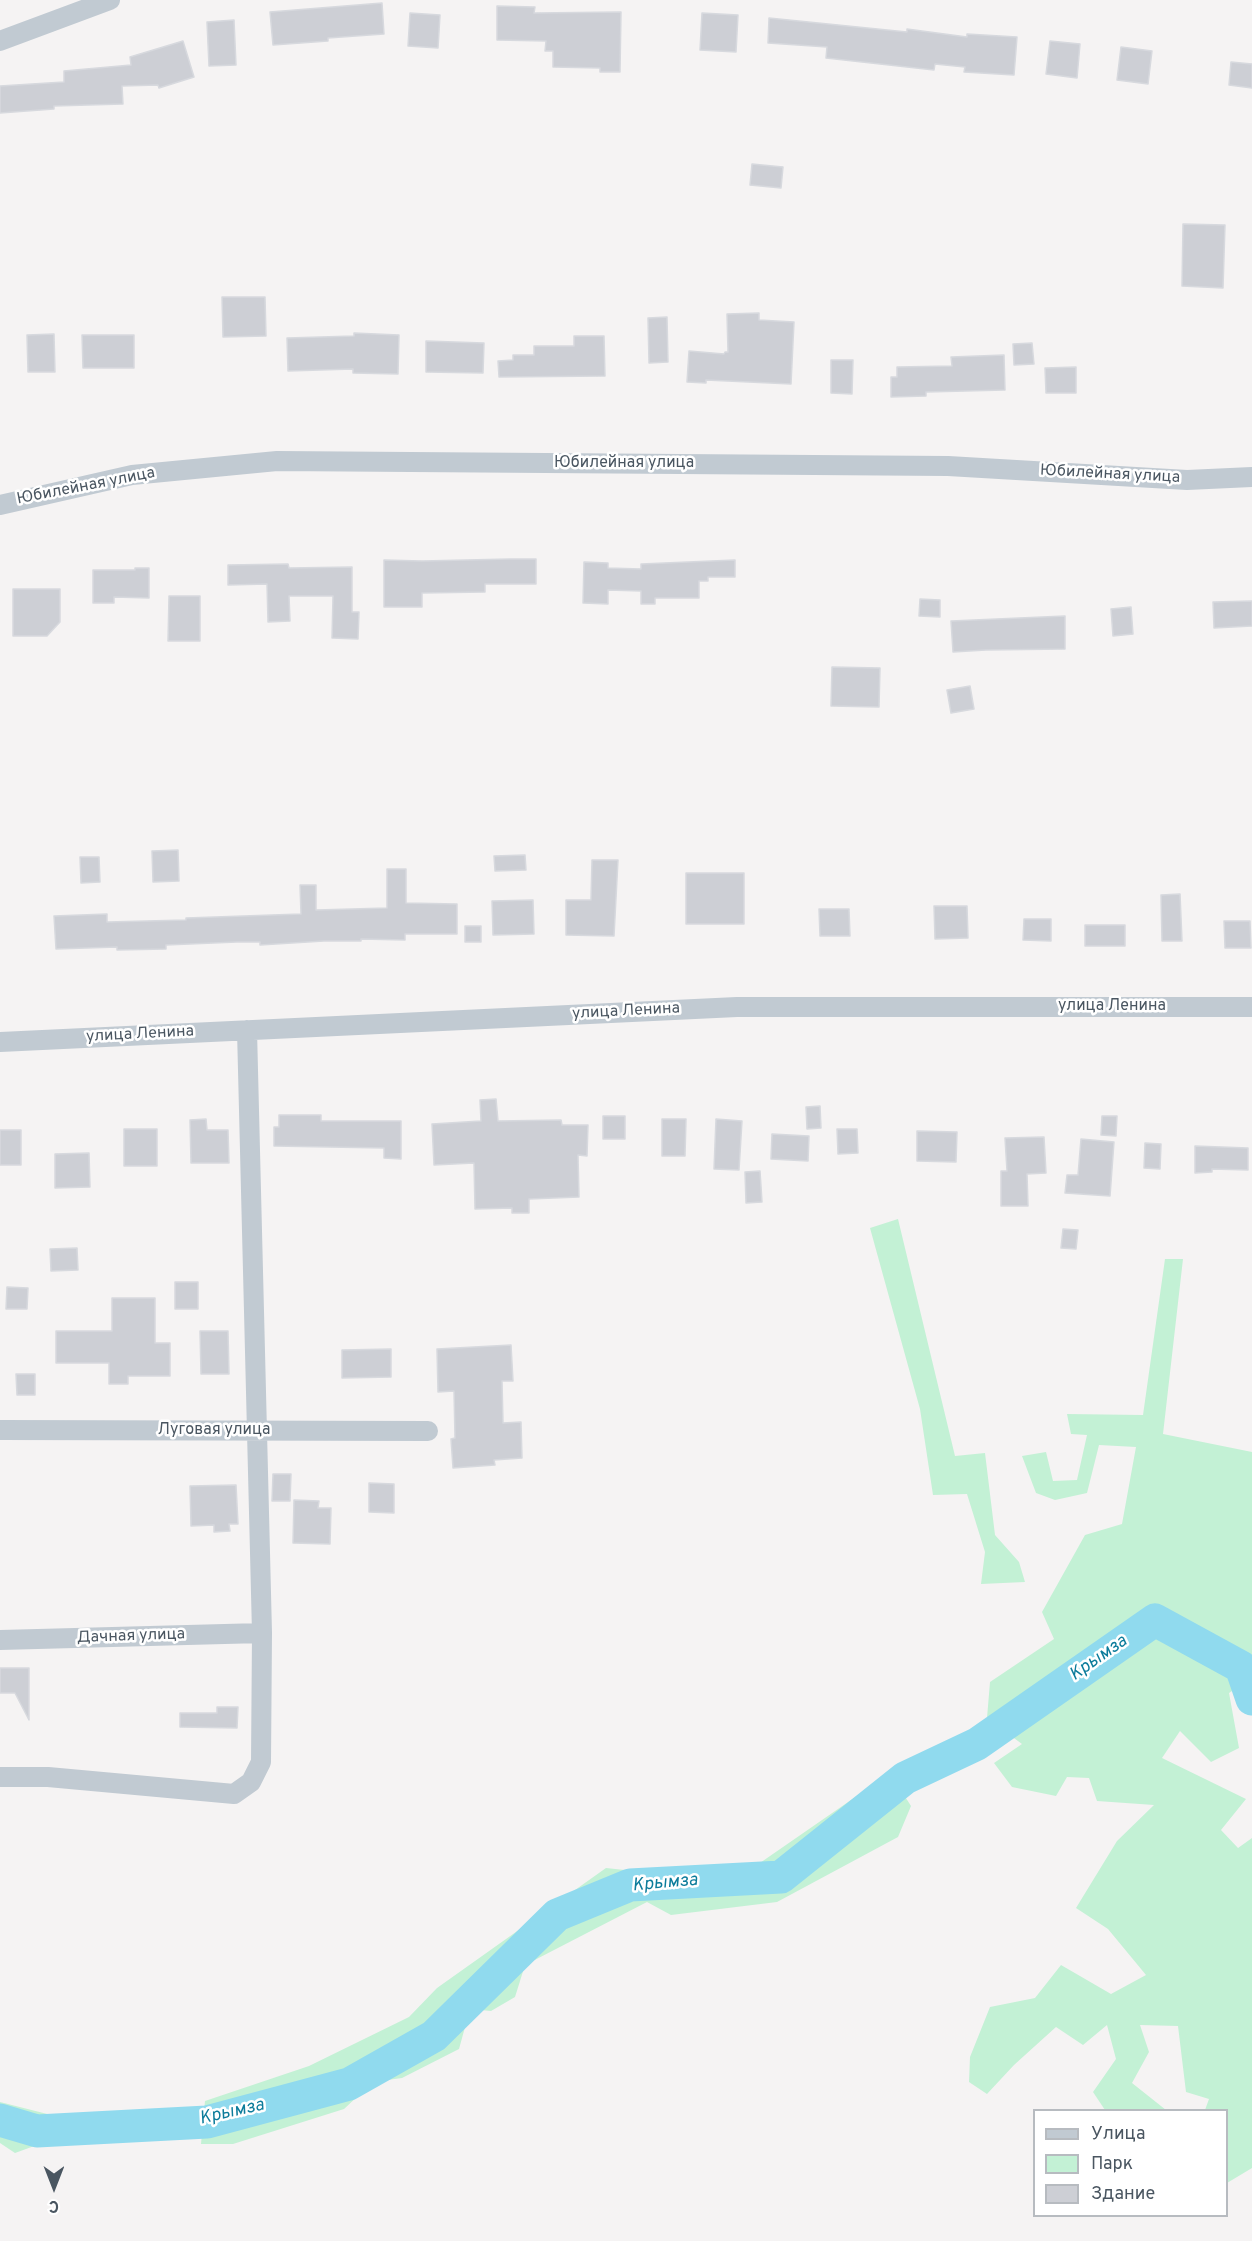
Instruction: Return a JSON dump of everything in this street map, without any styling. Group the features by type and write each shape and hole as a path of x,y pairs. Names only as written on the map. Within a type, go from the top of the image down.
{"street":[{"path":"0,41 110,0"},
{"name":"Юбилейная улица","path":"0,505 132,475 277,461 948,466 1187,480 1252,477"},
{"name":"улица Ленина","path":"0,1042 737,1007 1252,1007"},
{"path":"0,1777 48,1777 234,1794 251,1782 261,1762 262,1633 255,1431 247,1030"},
{"name":"Луговая улица","path":"0,1430 428,1431"},
{"name":"Дачная улица","path":"0,1640 262,1633"}],"green space":[{"path":"898,1219 955,1456 985,1453 995,1535 1019,1562 1025,1582 981,1584 985,1552 967,1494 933,1495 920,1409 870,1228"},
{"path":"1165,1259 1183,1259 1163,1434 1252,1452 1252,1678 1229,1693 1239,1748 1211,1762 1180,1731 1162,1758 1246,1799 1221,1830 1238,1848 1252,1838 1252,2168 1228,2182 1228,2109 1205,2109 1209,2099 1186,2092 1178,2026 1140,2025 1149,2052 1132,2083 1165,2109 1104,2109 1093,2092 1116,2059 1107,2025 1083,2045 1056,2027 1014,2065 987,2094 969,2082 970,2057 990,2007 1035,1998 1061,1965 1111,1994 1146,1975 1108,1929 1076,1908 1117,1841 1154,1805 1097,1801 1089,1778 1067,1777 1056,1796 1012,1787 994,1763 1022,1744 987,1718 990,1682 1054,1639 1042,1612 1085,1535 1122,1524 1136,1447 1099,1445 1087,1493 1055,1500 1036,1493 1022,1456 1046,1452 1053,1481 1077,1480 1087,1435 1071,1434 1067,1414 1143,1415"},
{"path":"890,1773 911,1806 898,1837 777,1902 671,1915 647,1902 525,1965 515,1997 491,2011 470,2009 459,2049 402,2078 373,2082 344,2109 233,2144 201,2144 205,2101 309,2066 409,2017 437,1988 606,1868 662,1874 757,1865"},
{"path":"0,2102 67,2119 37,2145 15,2153 0,2143"}],"building":[{"path":"382,3 384,34 273,45 270,12"},
{"path":"497,6 535,7 534,13 621,12 620,72 600,72 600,68 553,67 553,51 545,51 546,41 497,40"},
{"path":"410,13 440,15 438,48 408,46"},
{"path":"702,13 738,15 736,52 700,50"},
{"path":"769,18 907,32 907,29 967,37 967,34 1017,37 1014,75 964,72 965,67 935,64 934,70 826,58 827,47 768,43"},
{"path":"234,20 236,65 209,66 207,22"},
{"path":"183,41 194,77 159,88 158,85 122,86 123,104 54,106 54,109 0,113 0,86 64,82 64,71 131,65 130,57"},
{"path":"1050,41 1080,44 1077,78 1046,74"},
{"path":"1121,47 1152,51 1148,84 1117,80"},
{"path":"1231,62 1252,64 1252,88 1229,85"},
{"path":"752,164 783,167 781,188 750,185"},
{"path":"1183,224 1225,225 1223,288 1182,286"},
{"path":"222,297 265,297 266,336 223,337"},
{"path":"759,313 759,320 794,322 791,384 706,380 706,383 687,382 689,351 724,354 728,352 727,314"},
{"path":"667,317 668,362 649,363 648,318"},
{"path":"354,333 399,335 398,374 353,373 353,369 288,371 287,338 354,336"},
{"path":"54,334 55,372 28,372 27,335"},
{"path":"82,335 134,335 134,368 83,368"},
{"path":"574,336 604,336 605,376 499,377 498,361 513,360 513,355 534,355 534,346 574,346"},
{"path":"426,341 484,343 483,373 426,372"},
{"path":"1032,343 1034,364 1014,365 1013,344"},
{"path":"1004,355 1005,390 926,392 926,396 891,397 891,377 897,377 897,367 952,366 951,357"},
{"path":"831,360 853,360 852,394 831,393"},
{"path":"1076,367 1076,393 1046,393 1045,368"},
{"path":"536,559 536,584 485,584 485,592 422,593 422,607 384,607 384,560"},
{"path":"735,560 735,577 708,577 708,581 699,581 699,598 655,598 655,604 641,604 641,591 608,590 608,604 583,603 584,562 608,563 608,568 641,569 641,564"},
{"path":"288,564 289,568 352,567 352,612 359,612 358,639 332,638 333,596 289,596 290,621 268,622 267,584 228,585 228,565"},
{"path":"135,568 149,568 149,598 114,597 114,603 93,603 93,570 135,570"},
{"path":"13,589 60,589 60,622 47,636 13,636"},
{"path":"169,596 200,596 200,641 168,641"},
{"path":"920,599 940,600 940,617 919,616"},
{"path":"1252,601 1252,626 1214,628 1213,602"},
{"path":"1131,607 1133,634 1113,636 1111,609"},
{"path":"1065,616 1065,649 953,652 951,621"},
{"path":"832,667 880,668 879,707 831,706"},
{"path":"970,686 974,709 951,713 947,690"},
{"path":"178,850 179,881 153,882 152,851"},
{"path":"525,855 526,870 495,871 494,856"},
{"path":"80,857 99,857 100,882 81,883"},
{"path":"592,860 618,860 614,936 566,935 566,900 591,900"},
{"path":"387,869 406,869 406,903 457,904 457,934 405,934 405,940 361,939 361,941 260,945 260,942 166,945 166,949 117,950 117,947 56,949 54,916 107,914 107,922 301,914 300,885 316,885 316,910 387,908"},
{"path":"686,873 744,873 744,924 686,924"},
{"path":"1180,894 1182,941 1162,941 1161,895"},
{"path":"533,900 534,934 493,935 492,901"},
{"path":"934,906 967,906 968,938 935,939"},
{"path":"819,909 849,909 850,936 820,936"},
{"path":"1024,919 1051,919 1051,941 1023,940"},
{"path":"1224,921 1250,921 1251,948 1225,948"},
{"path":"1085,925 1125,925 1125,946 1085,946"},
{"path":"465,926 481,926 481,942 465,942"},
{"path":"496,1099 498,1121 561,1120 562,1125 588,1125 587,1156 578,1155 579,1197 529,1199 529,1213 512,1213 512,1208 475,1209 474,1163 434,1165 432,1124 481,1121 480,1100"},
{"path":"820,1106 821,1128 807,1129 806,1107"},
{"path":"279,1115 321,1115 321,1121 401,1121 401,1159 384,1158 384,1148 274,1146 274,1127 279,1127"},
{"path":"603,1116 625,1116 625,1139 603,1139"},
{"path":"1102,1116 1117,1116 1116,1136 1101,1135"},
{"path":"206,1119 207,1130 228,1130 229,1163 191,1163 190,1120"},
{"path":"662,1119 686,1119 685,1156 662,1156"},
{"path":"716,1119 742,1121 739,1170 714,1169"},
{"path":"124,1129 157,1129 157,1166 124,1166"},
{"path":"837,1129 857,1129 858,1153 838,1154"},
{"path":"0,1130 21,1130 21,1165 0,1165"},
{"path":"917,1131 957,1132 956,1162 917,1161"},
{"path":"772,1134 809,1136 808,1161 771,1159"},
{"path":"1044,1137 1046,1173 1027,1174 1028,1206 1001,1206 1001,1171 1007,1171 1005,1138"},
{"path":"1081,1139 1114,1142 1110,1196 1065,1193 1067,1175 1078,1175"},
{"path":"1145,1143 1161,1144 1160,1169 1144,1168"},
{"path":"1195,1146 1248,1148 1248,1170 1212,1169 1212,1172 1195,1173"},
{"path":"89,1153 90,1187 55,1188 55,1154"},
{"path":"760,1171 762,1202 746,1203 745,1172"},
{"path":"1063,1229 1078,1230 1076,1249 1061,1248"},
{"path":"77,1248 78,1270 51,1271 50,1249"},
{"path":"175,1282 198,1282 198,1309 175,1309"},
{"path":"7,1287 28,1288 27,1309 6,1309"},
{"path":"112,1298 155,1298 155,1343 170,1343 170,1376 128,1376 128,1384 109,1384 109,1363 56,1363 56,1331 112,1331"},
{"path":"200,1331 228,1331 229,1374 201,1374"},
{"path":"511,1345 513,1381 502,1381 503,1423 521,1422 522,1458 494,1460 495,1465 453,1468 451,1439 455,1438 454,1391 438,1392 437,1349"},
{"path":"391,1349 391,1377 342,1378 342,1350"},
{"path":"16,1374 35,1374 35,1395 17,1395"},
{"path":"273,1474 291,1474 290,1501 272,1501"},
{"path":"369,1483 394,1484 394,1513 369,1512"},
{"path":"236,1485 238,1524 229,1524 230,1531 214,1532 214,1525 191,1526 190,1486"},
{"path":"294,1500 319,1501 318,1508 331,1508 330,1544 293,1543"},
{"path":"0,1668 29,1668 29,1720 15,1693 0,1693"},
{"path":"217,1707 238,1707 237,1728 180,1727 180,1713 217,1713"}],"waterway":[{"name":"Крымза","path":"0,2120 37,2131 207,2122 349,2084 434,2036 557,1915 630,1885 781,1877 905,1778 977,1744 1155,1620 1241,1667 1252,1699"}]}
